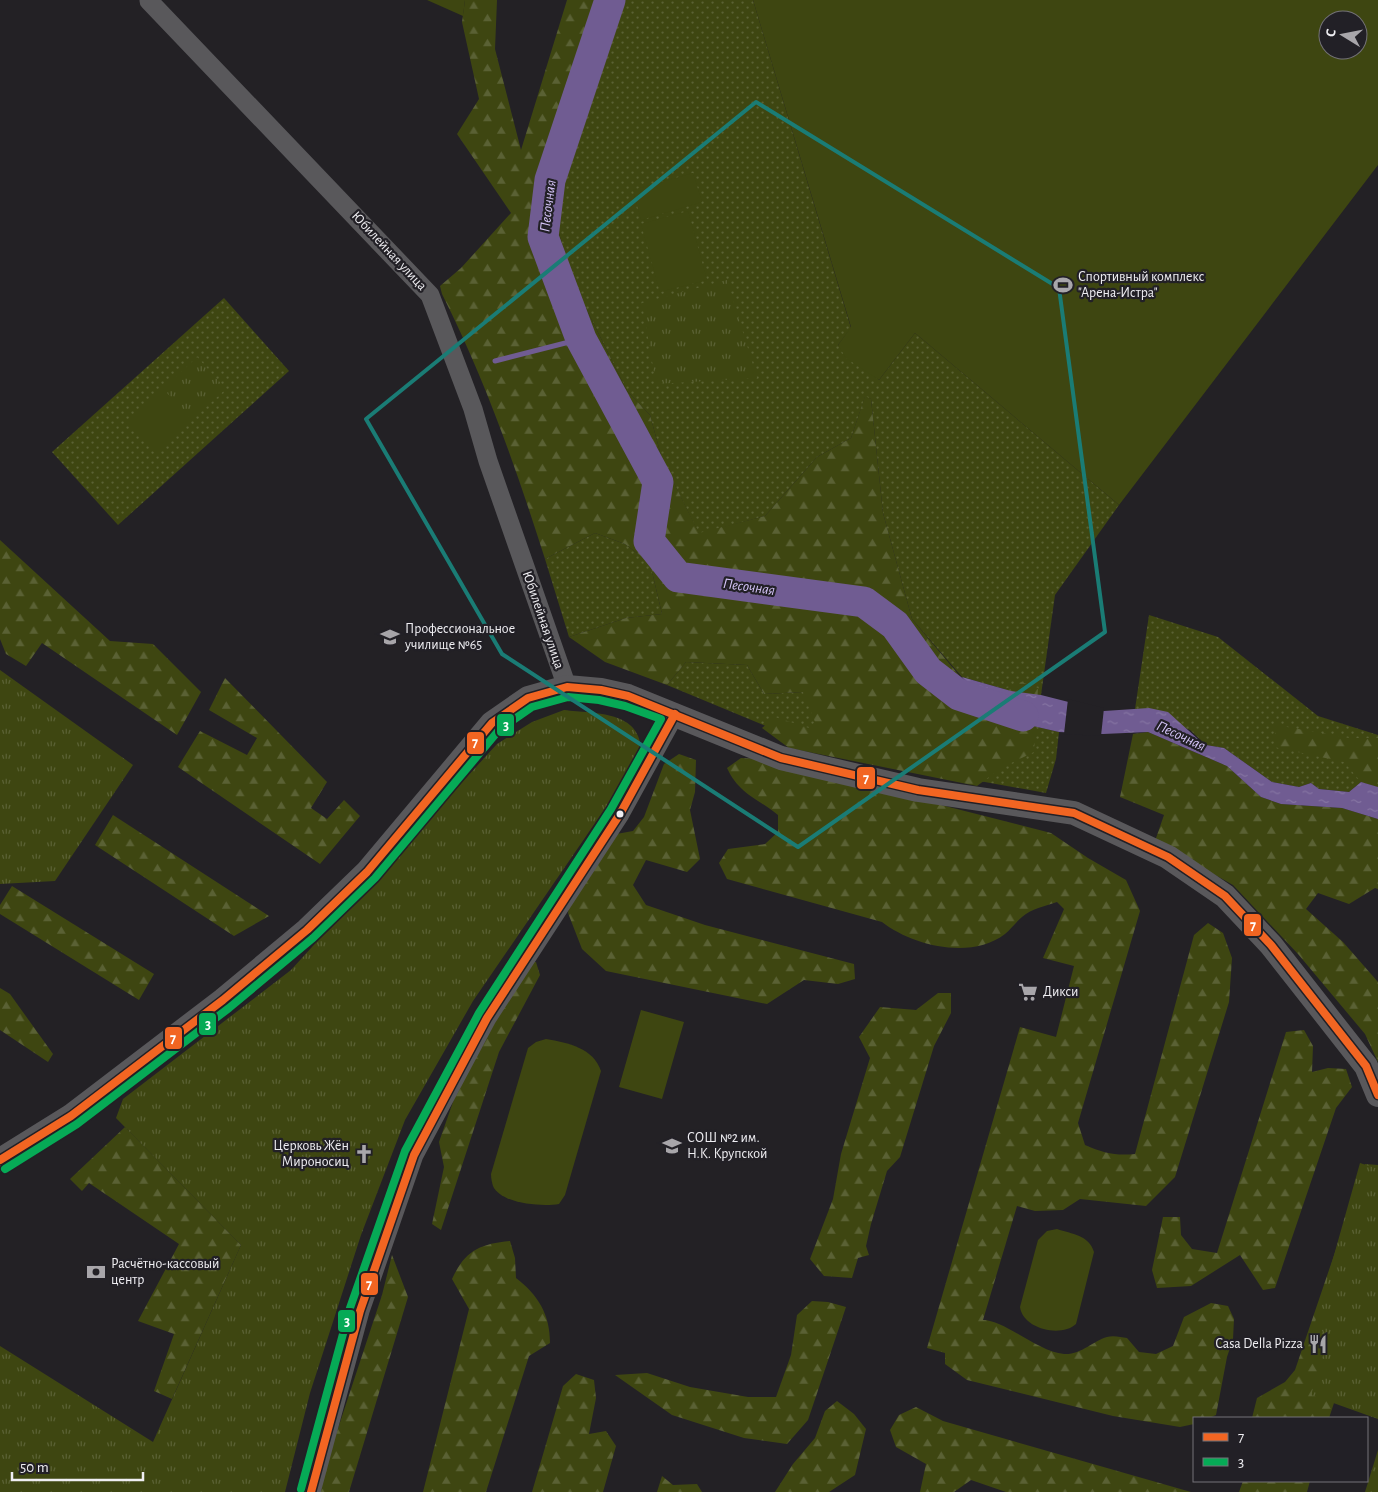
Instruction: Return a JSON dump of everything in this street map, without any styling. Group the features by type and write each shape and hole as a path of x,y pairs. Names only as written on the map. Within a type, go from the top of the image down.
{"street":[{"name":"Юбилейная улица","path":"148,1 430,295 473,409 488,461 567,687 601,690 628,696 781,758 918,790 1074,813 1168,857 1224,896 1271,945 1366,1066 1378,1096"},
{"path":"0,1160 71,1116 223,1000 307,930 367,872 492,723 528,698 567,687"},
{"path":"310,1492 360,1311 414,1155 487,1018 620,814 675,714"}],"highlighted area":[{"path":"756,102 1059,288 1105,632 798,847 502,654 366,419"}],"green space":[{"path":"427,0 465,0 463,16"},
{"path":"465,0 497,0 495,49 521,150 567,0 619,0 571,144 557,227 576,288 627,391 650,415 662,459 699,533 765,516 817,457 851,438 865,396 871,399 883,513 912,619 990,712 1005,689 1021,682 1038,688 1034,752 1001,768 977,786 789,748 762,728 775,717 809,728 815,722 803,692 764,694 747,665 686,662 667,685 605,662 569,637 626,618 662,614 650,563 625,544 595,533 545,559 499,424 458,326 442,294 440,286 461,268 511,213 457,134 479,99 462,22"},
{"path":"619,0 753,0 851,328 838,345 879,380 915,333 1119,505 1055,595 1041,695 1011,691 962,677 912,619 883,513 871,399 865,397 851,438 817,457 765,516 699,534 662,459 650,415 627,391 576,288 557,227 571,144"},
{"name":"Спортивный комплекс \"Арена-Истра\"","path":"753,0 1378,0 1378,165 1119,505 915,333 879,380 846,358 838,345 851,327"},
{"path":"693,173 702,202 641,220 633,190"},
{"path":"688,211 707,280 660,292 641,224"},
{"path":"727,280 757,378 656,384 642,303"},
{"path":"224,298 289,371 118,525 52,452"},
{"path":"197,357 226,389 192,420 163,389"},
{"path":"163,389 192,420 156,454 126,423"},
{"path":"595,533 625,544 650,563 662,614 626,618 569,637 545,559"},
{"path":"0,540 110,641 153,644 201,692 177,735 42,643 26,666 6,654 0,639"},
{"path":"1149,615 1218,637 1318,716 1378,735 1378,787 1361,782 1349,792 1319,789 1311,783 1299,787 1272,782 1224,748 1206,745 1190,730 1135,709"},
{"path":"686,662 747,665 764,694 803,692 1020,723 1059,732 1056,759 1046,793 924,771 804,742 667,685"},
{"path":"0,670 133,765 55,881 0,884"},
{"path":"225,678 327,782 311,808 327,819 344,800 360,816 320,864 178,767 200,731 247,755 257,738 209,710"},
{"path":"564,710 603,714 626,722 635,730 640,741 641,756 473,1001 405,1120 361,1235 310,1393 285,1492 0,1492 0,1346 153,1442 241,1245 116,1118 123,1099 291,970 497,744 532,722"},
{"path":"1276,725 1349,738 1378,738 1378,787 1361,782 1344,762 1274,747"},
{"path":"1148,732 1227,766 1261,797 1281,804 1342,808 1378,819 1378,889 1375,888 1349,904 1318,893 1306,909 1343,942 1378,982 1378,1062 1365,1034 1298,954 1233,885 1155,841 1164,815 1120,797 1133,734"},
{"path":"679,754 696,760 695,792 690,810 700,859 687,872 646,860 633,885 646,905 705,925 854,964 855,979 838,984 804,980 767,1004 606,971 582,949 568,913 571,894 611,835 633,831 644,817 664,764"},
{"path":"741,758 760,759 1051,833 1088,858 1126,880 1140,911 1078,1123 1085,1145 1098,1150 1122,1155 1135,1154 1194,935 1208,923 1223,933 1232,958 1229,1002 1175,1177 1146,1206 1080,1199 1063,1210 1035,1211 1017,1206 983,1320 1001,1325 1043,1348 1064,1354 1076,1352 1107,1337 1117,1336 1127,1338 1139,1352 1156,1354 1173,1346 1184,1317 1211,1303 1228,1306 1234,1319 1233,1339 1227,1357 1216,1415 1211,1417 1193,1417 1193,1424 1180,1427 1113,1416 967,1380 945,1364 945,1353 927,1348 1020,1027 1056,1037 1074,966 1043,958 1064,909 1057,902 1034,910 1022,917 1005,934 991,942 959,948 942,947 910,938 882,922 727,879 719,863 728,849 765,844 778,832 778,815 743,790 727,768"},
{"path":"113,815 269,916 234,936 95,845"},
{"path":"12,886 154,974 139,1000 0,914 0,905"},
{"path":"526,962 536,962 540,975 499,1052 441,1230 432,1224 444,1167 439,1142 467,1062"},
{"path":"0,988 10,994 53,1054 48,1062 0,1030"},
{"path":"938,993 951,993 951,1013 934,1046 900,1157 887,1171 866,1246 869,1255 858,1258 852,1278 824,1276 810,1259 833,1199 841,1154 870,1058 859,1037 880,1007 916,1010"},
{"path":"641,1010 684,1022 662,1099 619,1087"},
{"path":"1304,1030 1313,1046 1312,1072 1328,1068 1346,1069 1352,1087 1336,1108 1275,1288 1263,1290 1240,1255 1191,1286 1157,1288 1152,1270 1163,1217 1180,1217 1181,1235 1192,1249 1217,1253 1286,1032"},
{"path":"546,1039 563,1042 586,1052 597,1063 601,1071 565,1195 559,1204 552,1205 523,1203 504,1197 493,1186 491,1174 528,1048 536,1042"},
{"path":"125,1127 241,1245 172,1399 154,1391 174,1334 138,1321 179,1244 89,1183 82,1191 70,1179"},
{"path":"1360,1163 1378,1169 1378,1419 1311,1395 1329,1336 1314,1326"},
{"path":"1365,1164 1378,1165 1378,1399 1334,1403 1329,1417 1252,1417 1257,1398 1285,1382 1295,1370"},
{"path":"1057,1229 1084,1239 1092,1246 1094,1252 1076,1324 1069,1328 1052,1331 1035,1326 1028,1321 1020,1307 1038,1240 1047,1231"},
{"path":"510,1241 515,1258 516,1278 531,1291 541,1306 548,1323 550,1343 529,1356 486,1492 423,1492 469,1309 452,1279 462,1262 474,1251 490,1244"},
{"path":"392,1255 408,1297 349,1492 317,1492 382,1295"},
{"path":"812,1301 828,1302 846,1307 808,1420 787,1444 744,1438 672,1415 615,1375 647,1373 690,1387 748,1397 776,1397 791,1355 797,1315"},
{"path":"576,1374 594,1380 596,1398 589,1434 606,1431 616,1446 603,1492 532,1492 563,1386"},
{"path":"837,1401 854,1414 866,1429 855,1475 829,1492 775,1492 793,1464 815,1438 825,1411"},
{"path":"916,1407 943,1421 1191,1492 1006,1492 971,1480 954,1492 920,1492 926,1464 896,1447 890,1430 899,1415"},
{"path":"1378,1450 1378,1492 1365,1492"},
{"path":"662,1476 673,1485 697,1484 702,1492 657,1492"},
{"path":"1243,1482 1310,1482 1307,1492 1239,1492"}],"water":[{"path":"962,677 1011,691 1041,695 1104,711 1149,708 1168,712 1206,745 1224,748 1272,782 1299,787 1311,783 1319,789 1349,792 1361,782 1378,787 1378,819 1342,808 1281,804 1261,797 1227,766 1148,732 1103,734 1059,732 1020,723 991,713"}],"pier":[{"path":"1068,699 1104,708 1101,736 1064,734"}],"waterway":[{"name":"Песочная","path":"610,0 550,180 543,237 581,339 658,482 649,541 678,577 864,602 895,625 928,671 959,695 1023,716"},
{"path":"495,361 581,339"}],"transit line":[{"name":"7","path":"0,1160 71,1116 223,1000 307,930 367,872 492,723 528,698 567,687 601,690 628,696 781,758 918,790 1074,813 1168,857 1225,896 1271,945 1366,1066 1378,1095"},
{"name":"3","path":"5,1169 77,1124 229,1008 313,938 375,878 499,730 532,707 568,697 599,700 625,706 661,719 611,809 479,1013 405,1151 350,1308 301,1489"},
{"name":"7","path":"311,1492 360,1311 414,1155 487,1018 620,814 675,714"}],"place":[{"name":"Спортивный комплекс \"Арена-Истра\"","path":"1063,285"},
{"name":"Профессиональное училище №65","path":"390,637"},
{"name":"Дикси","path":"1028,992"},
{"name":"СОШ №2 им. Н.К. Крупской","path":"672,1146"},
{"name":"Церковь Жён Мироносиц","path":"364,1154"},
{"name":"Расчётно-кассовый центр","path":"96,1272"},
{"name":"Casa Della Pizza","path":"1318,1344"}]}
